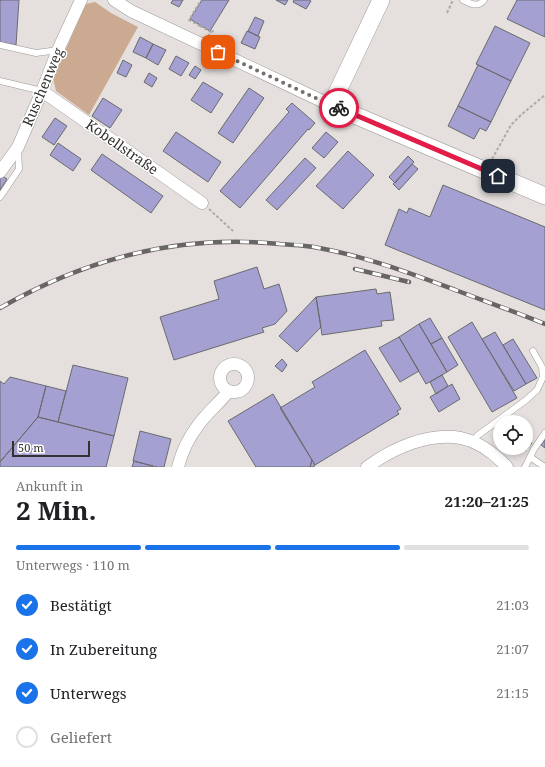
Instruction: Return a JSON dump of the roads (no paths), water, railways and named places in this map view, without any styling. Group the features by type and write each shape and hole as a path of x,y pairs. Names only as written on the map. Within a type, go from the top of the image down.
{"street":[{"name":"Ruschenweg","path":"0,172 18,147 58,50 81,0"},
{"path":"114,0 130,11 294,88 322,101 334,103"},
{"path":"381,0 334,99 334,103 338,108 545,196"},
{"name":"Kobellstraße","path":"42,91 202,203"},
{"path":"178,467 180,457 188,439 199,423 229,391"},
{"path":"367,467 399,448 439,437 462,438 490,451 507,467"}],"lane":[{"path":"463,0 474,5 482,4 484,0"},
{"path":"0,46 36,53 58,50"},
{"path":"0,82 42,91"},
{"path":"0,198 19,169 18,147"},
{"path":"471,442 537,390 543,377 542,367 533,351"},
{"path":"525,467 534,449 545,433"},
{"path":"530,457 545,467"}],"railway":[{"path":"0,308 33,290 100,263 170,247 206,243 243,242 310,246 355,256 424,278 545,324"},
{"path":"355,269 409,282"}]}
